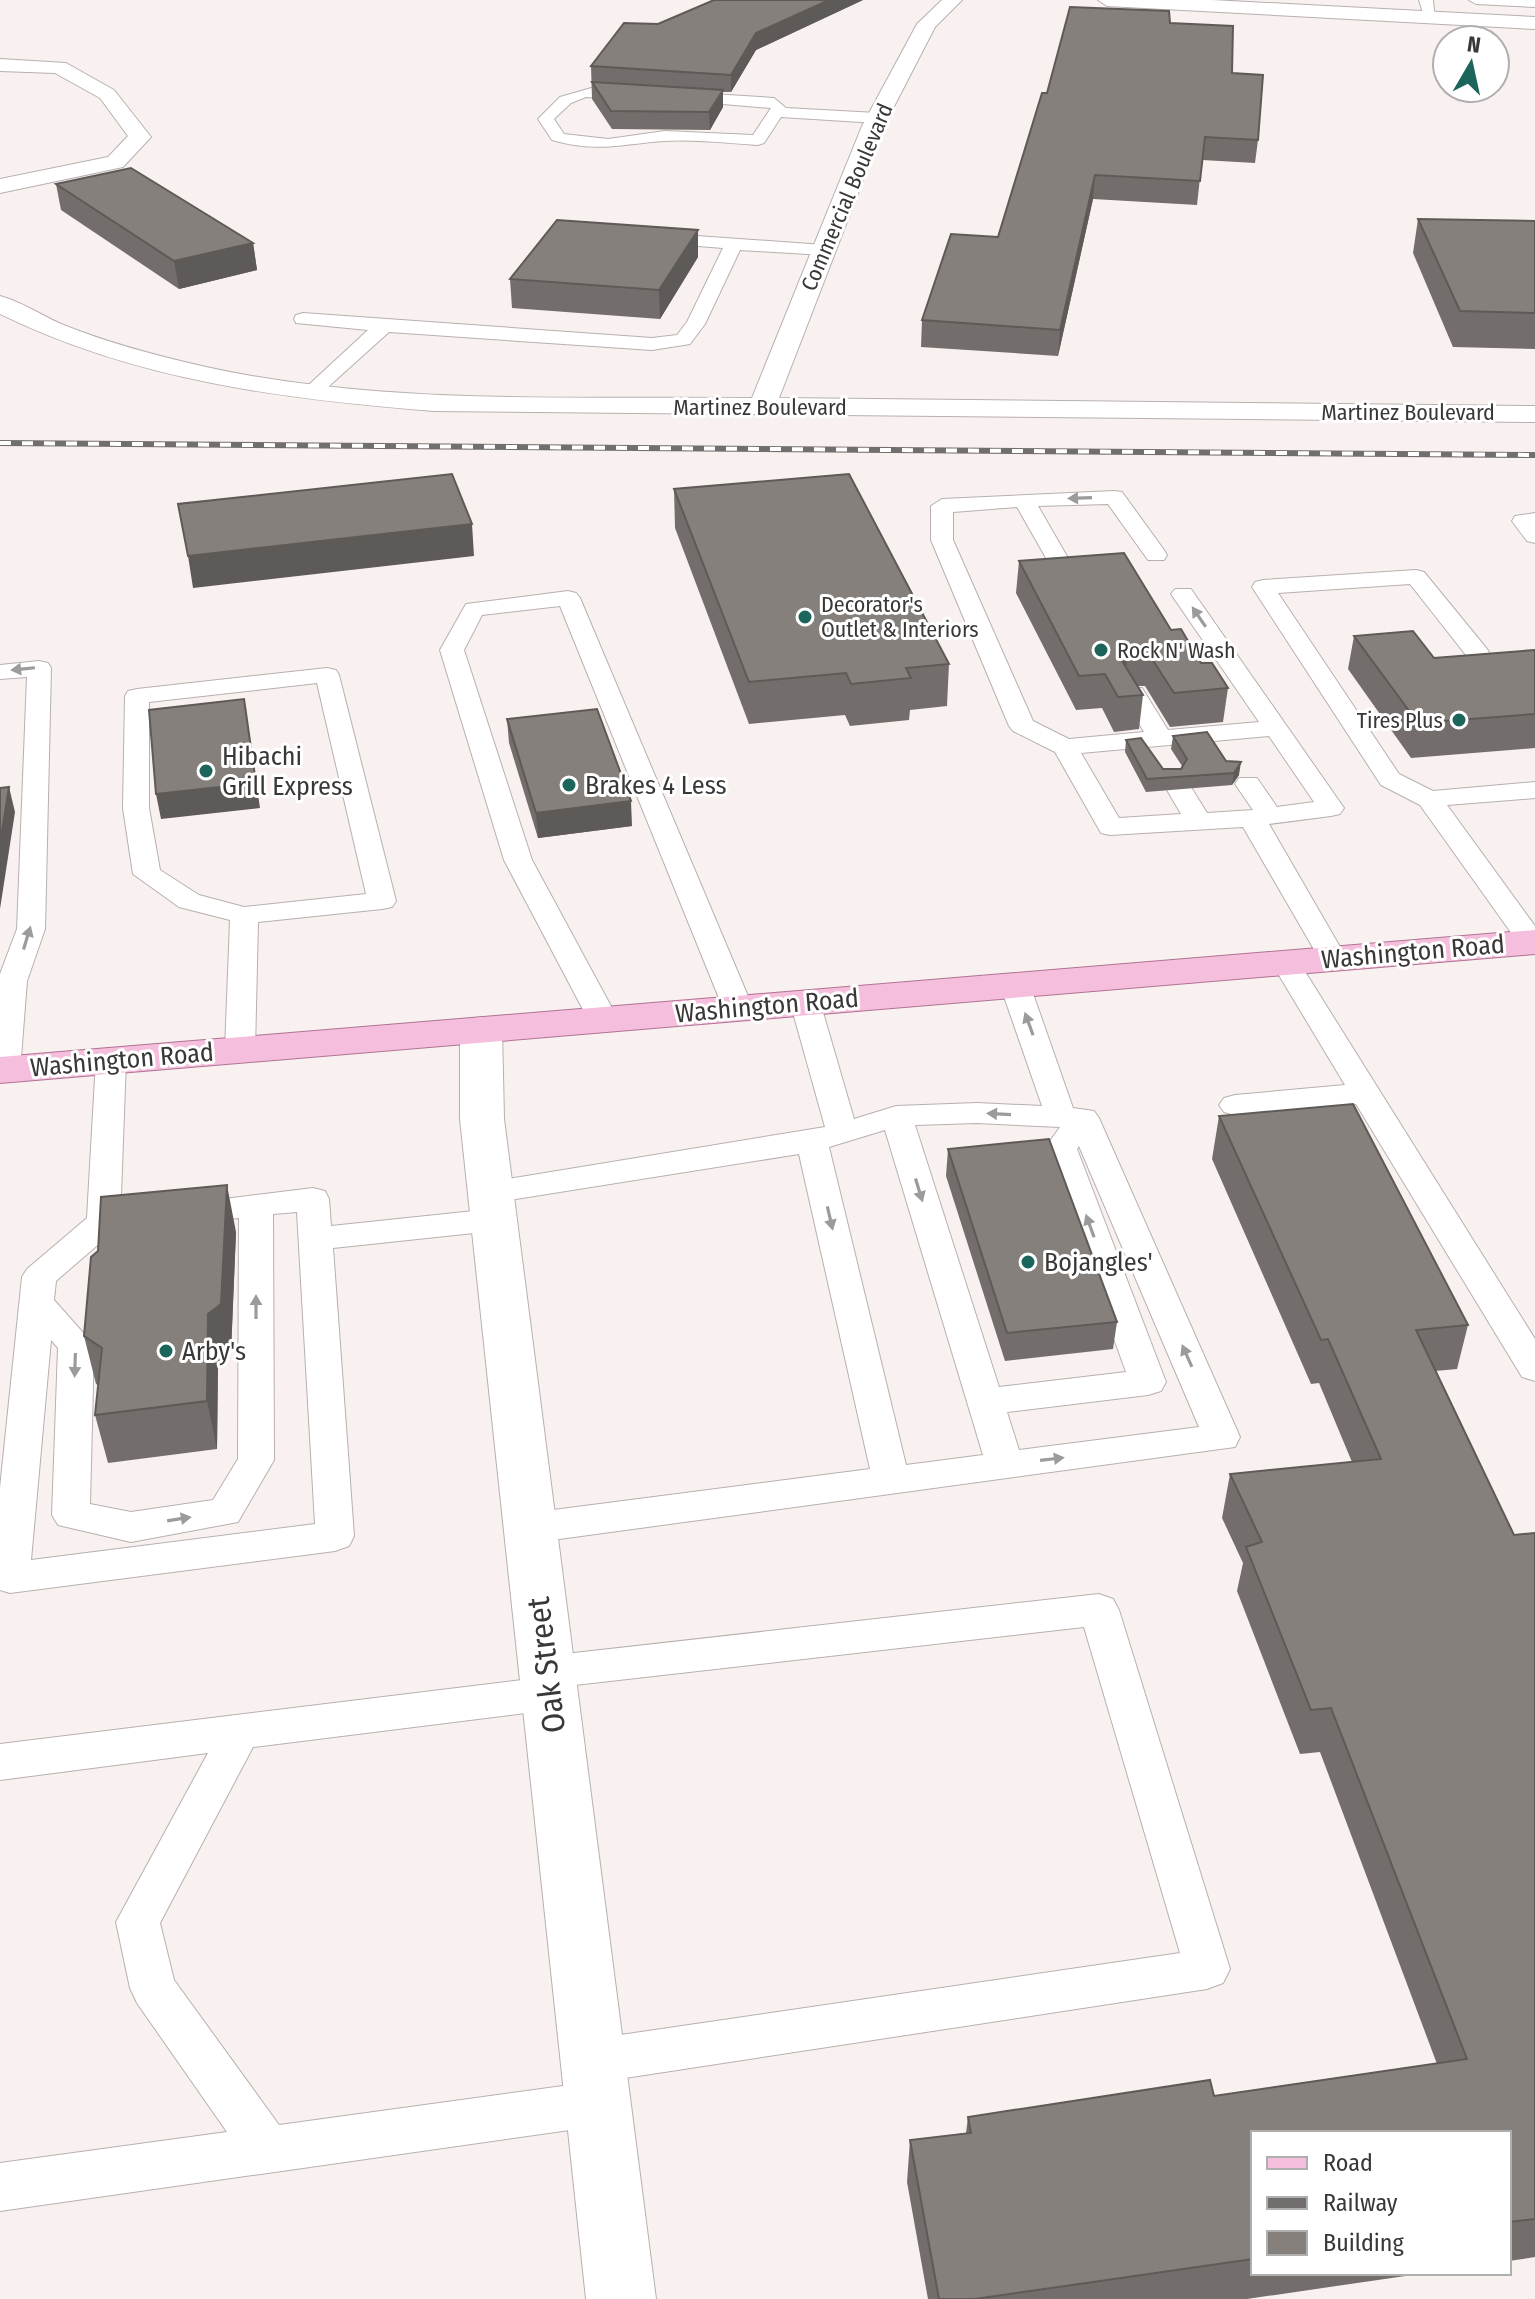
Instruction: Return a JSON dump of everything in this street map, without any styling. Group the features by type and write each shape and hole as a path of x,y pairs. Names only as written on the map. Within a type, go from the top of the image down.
{"main road":[{"name":"Washington Road","path":"2,1070 1534,942"}],"street":[{"name":"Commercial Boulevard","path":"762,407 877,118 927,24 953,0"},
{"path":"1107,0 1428,9 1535,23"},
{"path":"0,65 59,67 107,94 140,137 115,162 0,186"},
{"name":"Martinez Boulevard","path":"0,304 49,330 181,370 311,392 434,403 1535,414"},
{"name":"Oak Street","path":"481,1029 482,1119 621,2299"}],"lane":[{"path":"1476,0 1535,3"},
{"path":"576,92 774,103 779,107 777,112 758,140 665,136 608,144 575,142 558,137 546,119 560,101 576,92"},
{"path":"777,112 877,118"},
{"path":"632,236 824,250"},
{"path":"303,319 652,344 683,340 696,324 734,244"},
{"path":"311,392 384,326"},
{"path":"1156,555 1114,497 942,506 942,540 1022,726 1065,747 1222,746 1274,728"},
{"path":"1024,500 1061,565"},
{"path":"1535,520 1523,521 1535,536"},
{"path":"1478,654 1416,577 1263,587 1390,779 1429,799 1534,942"},
{"path":"1065,747 1110,827 1261,817 1331,808 1183,594"},
{"path":"604,1021 518,860 452,650 474,609 568,598 738,1008"},
{"path":"0,672 39,668 31,929 12,981 2,1070"},
{"path":"327,675 382,901 244,915 189,901 147,874 134,808 137,696 327,675"},
{"path":"1133,693 1158,747"},
{"path":"1248,784 1261,817 1333,959"},
{"path":"1180,790 1199,822"},
{"path":"1429,799 1535,790"},
{"path":"240,1050 244,915"},
{"path":"1285,962 1535,1368"},
{"path":"530,1528 1222,1437 1072,1117 1015,985"},
{"path":"805,1002 827,1138 891,1480"},
{"path":"111,1060 129,1219"},
{"path":"1235,1105 1365,1093"},
{"path":"315,1239 827,1138 896,1116 977,1113 1072,1117"},
{"path":"896,1116 1005,1465"},
{"path":"985,1402 1148,1382 1061,1148 1072,1117"},
{"path":"313,1199 335,1536 10,1578 39,1277 129,1219 256,1205 313,1199"},
{"path":"36,1302 76,1345 71,1515 131,1527 225,1512 256,1460 256,1205"},
{"path":"0,1762 241,1731 548,1683 1099,1610 1207,1969 596,2082 267,2149 0,2187"},
{"path":"241,1731 138,1922 153,1988 267,2149"}],"building":[{"path":"714,0 829,0 756,33 731,75 591,66 624,23 658,24"},
{"path":"1070,7 1169,11 1170,23 1233,26 1232,73 1263,75 1258,140 1205,137 1200,181 1095,175 1060,330 922,320 951,234 998,237 1042,93 1047,93"},
{"path":"592,82 723,90 709,112 611,111"},
{"path":"131,168 253,243 174,261 56,184"},
{"path":"1418,219 1535,221 1535,313 1460,311"},
{"path":"557,220 698,230 659,290 510,279"},
{"path":"452,474 472,524 188,556 178,504"},
{"name":"Decorator's Outlet & Interiors","path":"849,474 949,664 906,668 911,678 851,684 846,673 749,682 674,489"},
{"path":"1124,553 1171,630 1181,629 1201,663 1212,663 1228,688 1174,693 1148,653 1128,651 1122,661 1143,695 1118,697 1105,674 1079,676 1019,561"},
{"path":"1413,631 1434,658 1535,650 1535,714 1418,723 1354,636"},
{"name":"Hibachi Grill Express","path":"244,699 256,783 156,794 149,710"},
{"name":"Brakes 4 Less","path":"597,709 631,801 536,813 507,719"},
{"path":"1207,732 1226,761 1241,762 1234,773 1147,779 1126,740 1141,738 1163,769 1181,769 1187,759 1173,736"},
{"path":"9,787 0,844 0,788"},
{"path":"1353,1104 1468,1325 1416,1330 1514,1535 1535,1533 1535,2219 1511,2222 1511,2131 1251,2131 1251,2259 975,2299 939,2299 910,2140 971,2133 968,2117 1210,2080 1214,2096 1467,2059 1331,1708 1311,1710 1246,1547 1262,1542 1230,1474 1381,1459 1328,1339 1321,1340 1219,1116"},
{"name":"Bojangles'","path":"1049,1139 1117,1322 1007,1333 948,1149"},
{"name":"Arby's","path":"227,1185 221,1304 208,1314 207,1401 95,1415 102,1348 84,1336 91,1257 98,1251 101,1197"}],"railway":[{"path":"0,443 1535,455"}],"place":[{"name":"Decorator's Outlet & Interiors","path":"805,617"},
{"name":"Rock N' Wash","path":"1101,650"},
{"name":"Tires Plus","path":"1459,720"},
{"name":"Hibachi Grill Express","path":"206,771"},
{"name":"Brakes 4 Less","path":"569,785"},
{"name":"Bojangles'","path":"1028,1262"},
{"name":"Arby's","path":"166,1351"}]}
